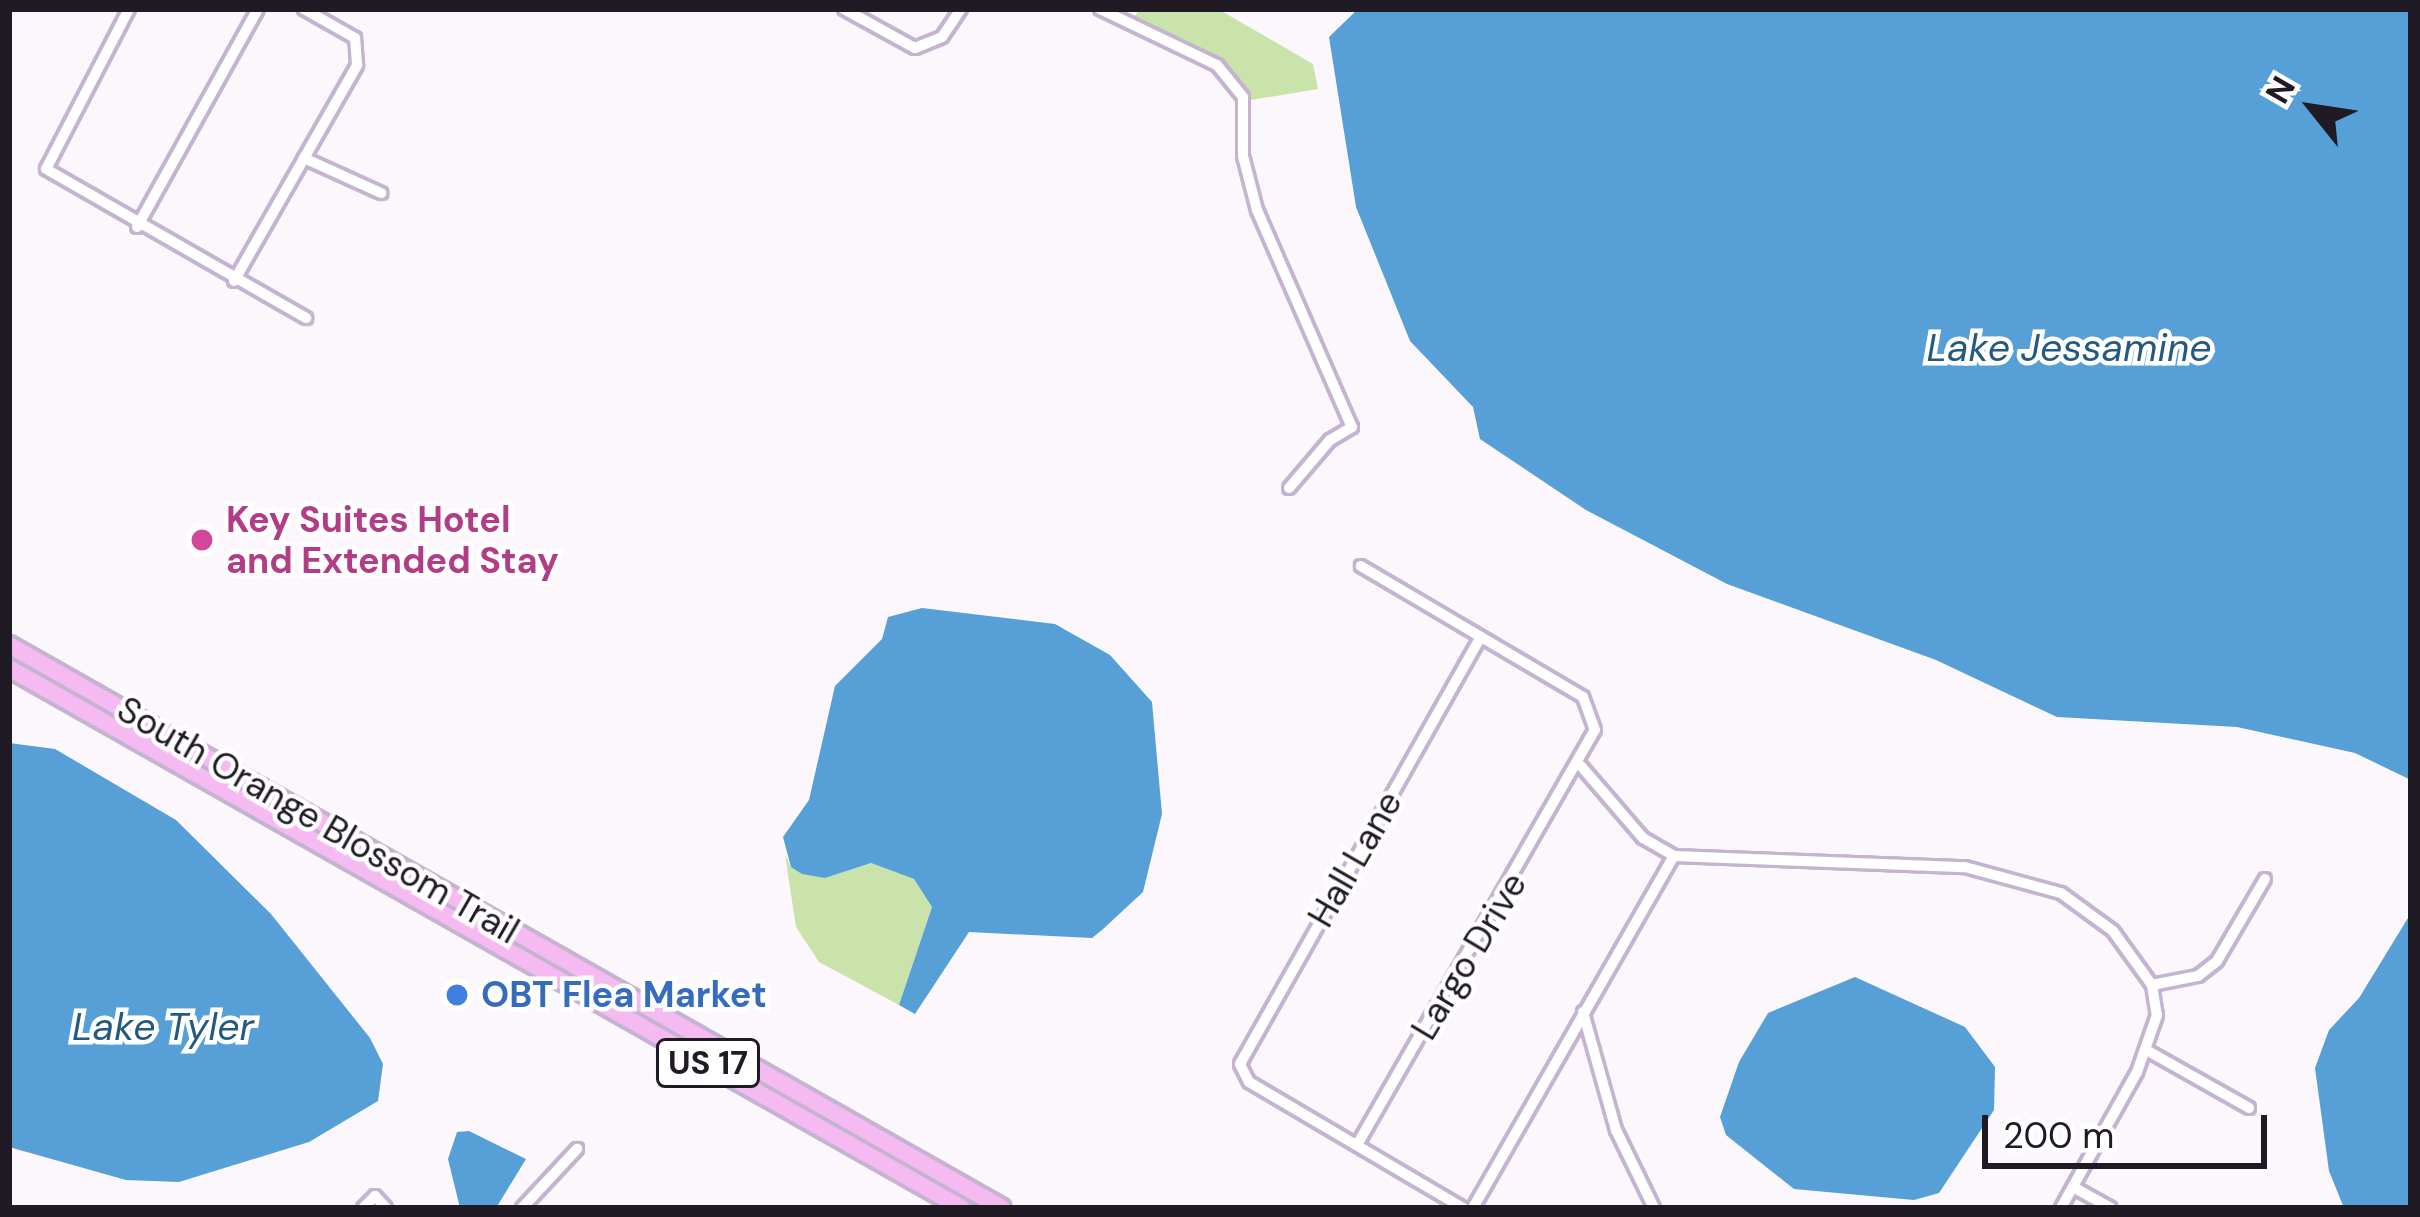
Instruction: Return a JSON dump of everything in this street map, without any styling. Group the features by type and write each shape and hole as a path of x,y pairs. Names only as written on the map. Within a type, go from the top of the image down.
{"main road":[{"name":"South Orange Blossom Trail","path":"9,645 1002,1208"},
{"name":"South Orange Blossom Trail","path":"9,668 962,1208"},
{"path":"104,722 148,724"},
{"path":"157,752 201,754"},
{"path":"471,929 512,930"},
{"path":"644,1027 664,1022 685,1028"}],"street":[{"path":"129,9 46,169 137,227 306,318"},
{"path":"137,227 258,9"},
{"path":"234,281 357,65 355,38 304,9"},
{"path":"844,9 915,48 942,37 961,9"},
{"path":"1100,9 1217,65 1243,97 1244,156 1258,210 1352,427 1289,488"},
{"path":"304,158 381,193"},
{"path":"1361,566 1583,697 1595,730 1581,766 1643,838 1673,856 1965,867 2061,893 2113,931 2152,985 2157,1015 2148,1051 2061,1208"},
{"name":"Hall Lane","path":"1357,1145 1249,1082 1242,1056 1481,637"},
{"name":"Largo Drive","path":"1357,1145 1581,766"},
{"path":"1473,1208 1673,856"},
{"path":"2152,985 2198,976 2217,961 2265,879"},
{"path":"1583,1012 1616,1130 1654,1208"},
{"path":"2148,1051 2249,1108"},
{"path":"1357,1145 1463,1208"},
{"path":"522,1208 577,1150"},
{"path":"2073,1187 2111,1208"},
{"path":"363,1208 375,1196 386,1208"}],"green space":[{"path":"1140,9 1218,9 1313,64 1318,89 1251,100 1225,65 1132,20"},
{"path":"785,855 791,867 825,878 871,863 914,879 932,907 899,1005 819,962 796,927"}],"water":[{"name":"Lake Jessamine","path":"1358,9 2411,9 2411,780 2355,753 2237,727 2057,717 1936,660 1727,584 1586,510 1480,439 1473,407 1410,341 1356,207 1329,37"},
{"path":"922,608 1055,624 1110,655 1152,702 1162,814 1143,892 1102,930 1092,938 969,932 915,1014 899,1005 932,907 914,879 871,863 825,878 802,874 791,867 783,837 809,800 835,686 882,639 888,617"},
{"name":"Lake Tyler","path":"9,743 55,749 176,820 271,914 370,1038 383,1064 378,1101 309,1142 179,1182 126,1180 9,1147"},
{"path":"2411,913 2411,1208 2344,1208 2329,1171 2315,1068 2329,1030 2359,998"},
{"path":"1855,977 1965,1027 1995,1067 1994,1110 1939,1193 1914,1200 1794,1189 1726,1135 1720,1117 1739,1062 1768,1013"},
{"path":"469,1131 526,1159 496,1208 460,1208 448,1159 457,1132"}],"place":[{"name":"Key Suites Hotel and Extended Stay","path":"202,540"},
{"name":"OBT Flea Market","path":"457,995"}]}
